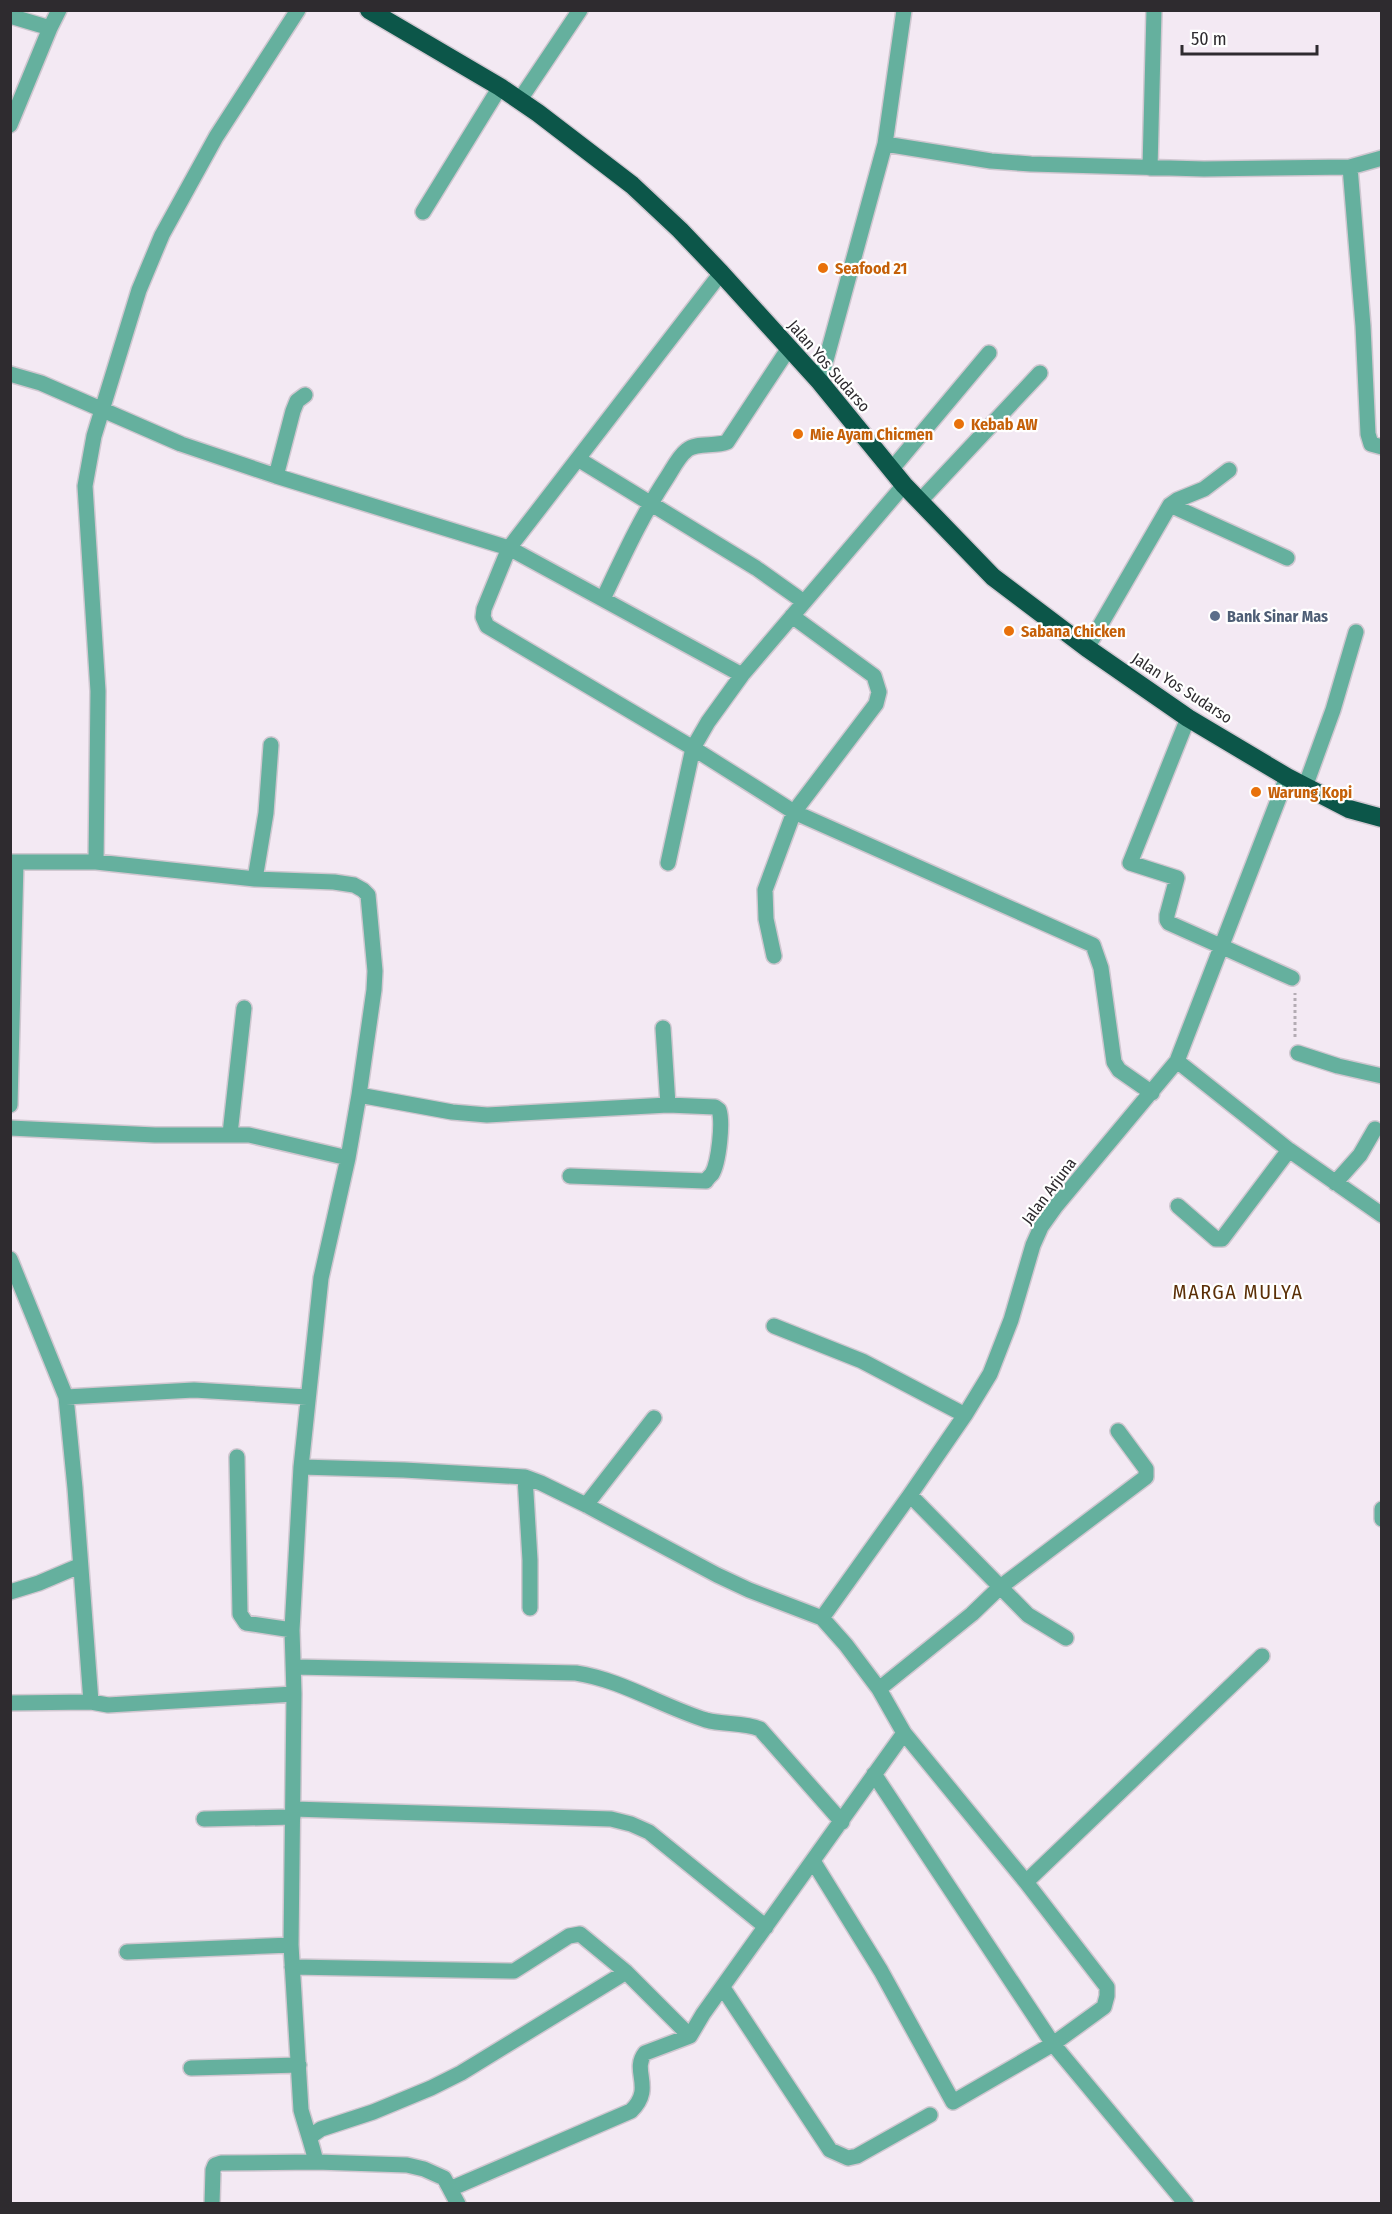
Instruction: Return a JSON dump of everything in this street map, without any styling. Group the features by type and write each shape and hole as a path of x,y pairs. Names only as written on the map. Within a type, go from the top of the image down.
{"highway":[{"name":"Jalan Yos Sudarso","path":"369,10 500,87 632,185 722,273 820,382 904,485 993,577 1087,648 1188,718 1305,787 1349,809 1382,818"}],"street":[{"path":"11,121 59,10"},
{"path":"96,862 98,691 85,486 94,436 139,290 162,235 216,137 298,10"},
{"path":"519,100 580,10"},
{"path":"820,382 885,144 904,10"},
{"path":"1150,168 1154,10"},
{"path":"10,16 50,28"},
{"path":"423,212 500,87"},
{"path":"885,144 991,161 1150,168 1350,167 1382,158"},
{"path":"1350,167 1363,326 1368,434 1371,444 1382,447"},
{"path":"722,273 509,548 484,609 483,617 487,626 693,748 794,812 1093,945 1101,968 1114,1062 1119,1070 1152,1093"},
{"path":"603,599 650,503 686,450 693,447 718,446 727,442 789,348"},
{"path":"891,470 989,353"},
{"path":"920,501 1040,373"},
{"path":"10,374 41,383 181,444 509,548 742,675"},
{"path":"276,476 293,411 297,401 305,395"},
{"path":"578,459 756,568 804,602"},
{"path":"1087,648 1170,505 1204,489 1229,470"},
{"path":"668,863 693,748 708,723 742,675 904,485"},
{"path":"1170,505 1287,558"},
{"path":"774,956 765,919 765,890 794,812 876,704 879,692 874,676 792,616"},
{"path":"1305,787 1333,710 1356,632"},
{"path":"1188,718 1130,863 1177,878 1167,921 1292,978"},
{"path":"255,879 264,831 271,745"},
{"name":"Jalan Arjuna","path":"822,1618 910,1495 990,1374 1001,1348 1024,1270 1041,1227 1177,1061 1287,777"},
{"path":"10,1105 13,862 96,862 255,879 334,882 354,885 368,895 375,971 374,990 348,1158 321,1278 301,1467 292,1630 294,1694 291,1945 301,2110 311,2136 316,2162"},
{"path":"230,1134 244,1008"},
{"path":"663,1028 668,1105"},
{"path":"1298,1053 1338,1066 1382,1076"},
{"path":"1177,1061 1289,1150 1382,1215"},
{"path":"359,1095 452,1112 487,1115 668,1105 716,1107 719,1110 721,1122 716,1163 712,1174 705,1181 570,1176"},
{"path":"10,1128 154,1135 230,1134 272,1139 348,1158"},
{"path":"1335,1183 1360,1155 1375,1129"},
{"path":"1178,1206 1216,1239 1222,1239 1289,1150"},
{"path":"10,1258 14,1275 66,1397 91,1702"},
{"path":"774,1326 862,1361 965,1415"},
{"path":"66,1397 194,1390 307,1397"},
{"path":"586,1505 654,1418"},
{"path":"879,1689 972,1614 999,1588 1146,1477 1146,1469 1118,1431"},
{"path":"237,1457 240,1614 246,1623 292,1630"},
{"path":"301,1467 525,1477 586,1505 717,1575 822,1618 846,1645 879,1689 904,1733 1026,1882 1107,1987 1104,2007 1053,2044 953,2102 881,1971 813,1861"},
{"path":"525,1477 530,1560 530,1608"},
{"path":"910,1495 1028,1615 1066,1638"},
{"path":"1382,1509 1382,1519"},
{"path":"10,1592 80,1566"},
{"path":"1026,1882 1262,1656"},
{"path":"294,1667 576,1673 614,1681 631,1691 705,1720 760,1729 842,1822"},
{"path":"10,1703 91,1702 108,1705 294,1694"},
{"path":"450,2189 631,2111 640,2102 642,2095 640,2059 645,2053 690,2036 904,1733"},
{"path":"874,1774 1053,2044 1186,2204"},
{"path":"204,1819 293,1813 611,1819 631,1824 648,1832 765,1927"},
{"path":"292,1967 400,1971 514,1971 569,1936 580,1934 627,1972 690,2036"},
{"path":"127,1952 291,1945"},
{"path":"311,2136 321,2129 373,2112 461,2073 627,1972"},
{"path":"723,1988 830,2150 848,2158 857,2156 930,2115"},
{"path":"191,2068 299,2065"},
{"path":"212,2204 215,2165 221,2163 316,2162 407,2165 424,2169 444,2178 458,2204"}],"path":[{"path":"1292,978 1295,983 1294,1047 1298,1053"}],"place":[{"name":"Seafood 21","path":"823,268"},
{"name":"Kebab AW","path":"959,424"},
{"name":"Mie Ayam Chicmen","path":"798,434"},
{"name":"Bank Sinar Mas","path":"1215,616"},
{"name":"Sabana Chicken","path":"1009,631"},
{"name":"Warung Kopi","path":"1256,792"}],"district":[{"name":"MARGA MULYA","path":"1238,1292"}]}
